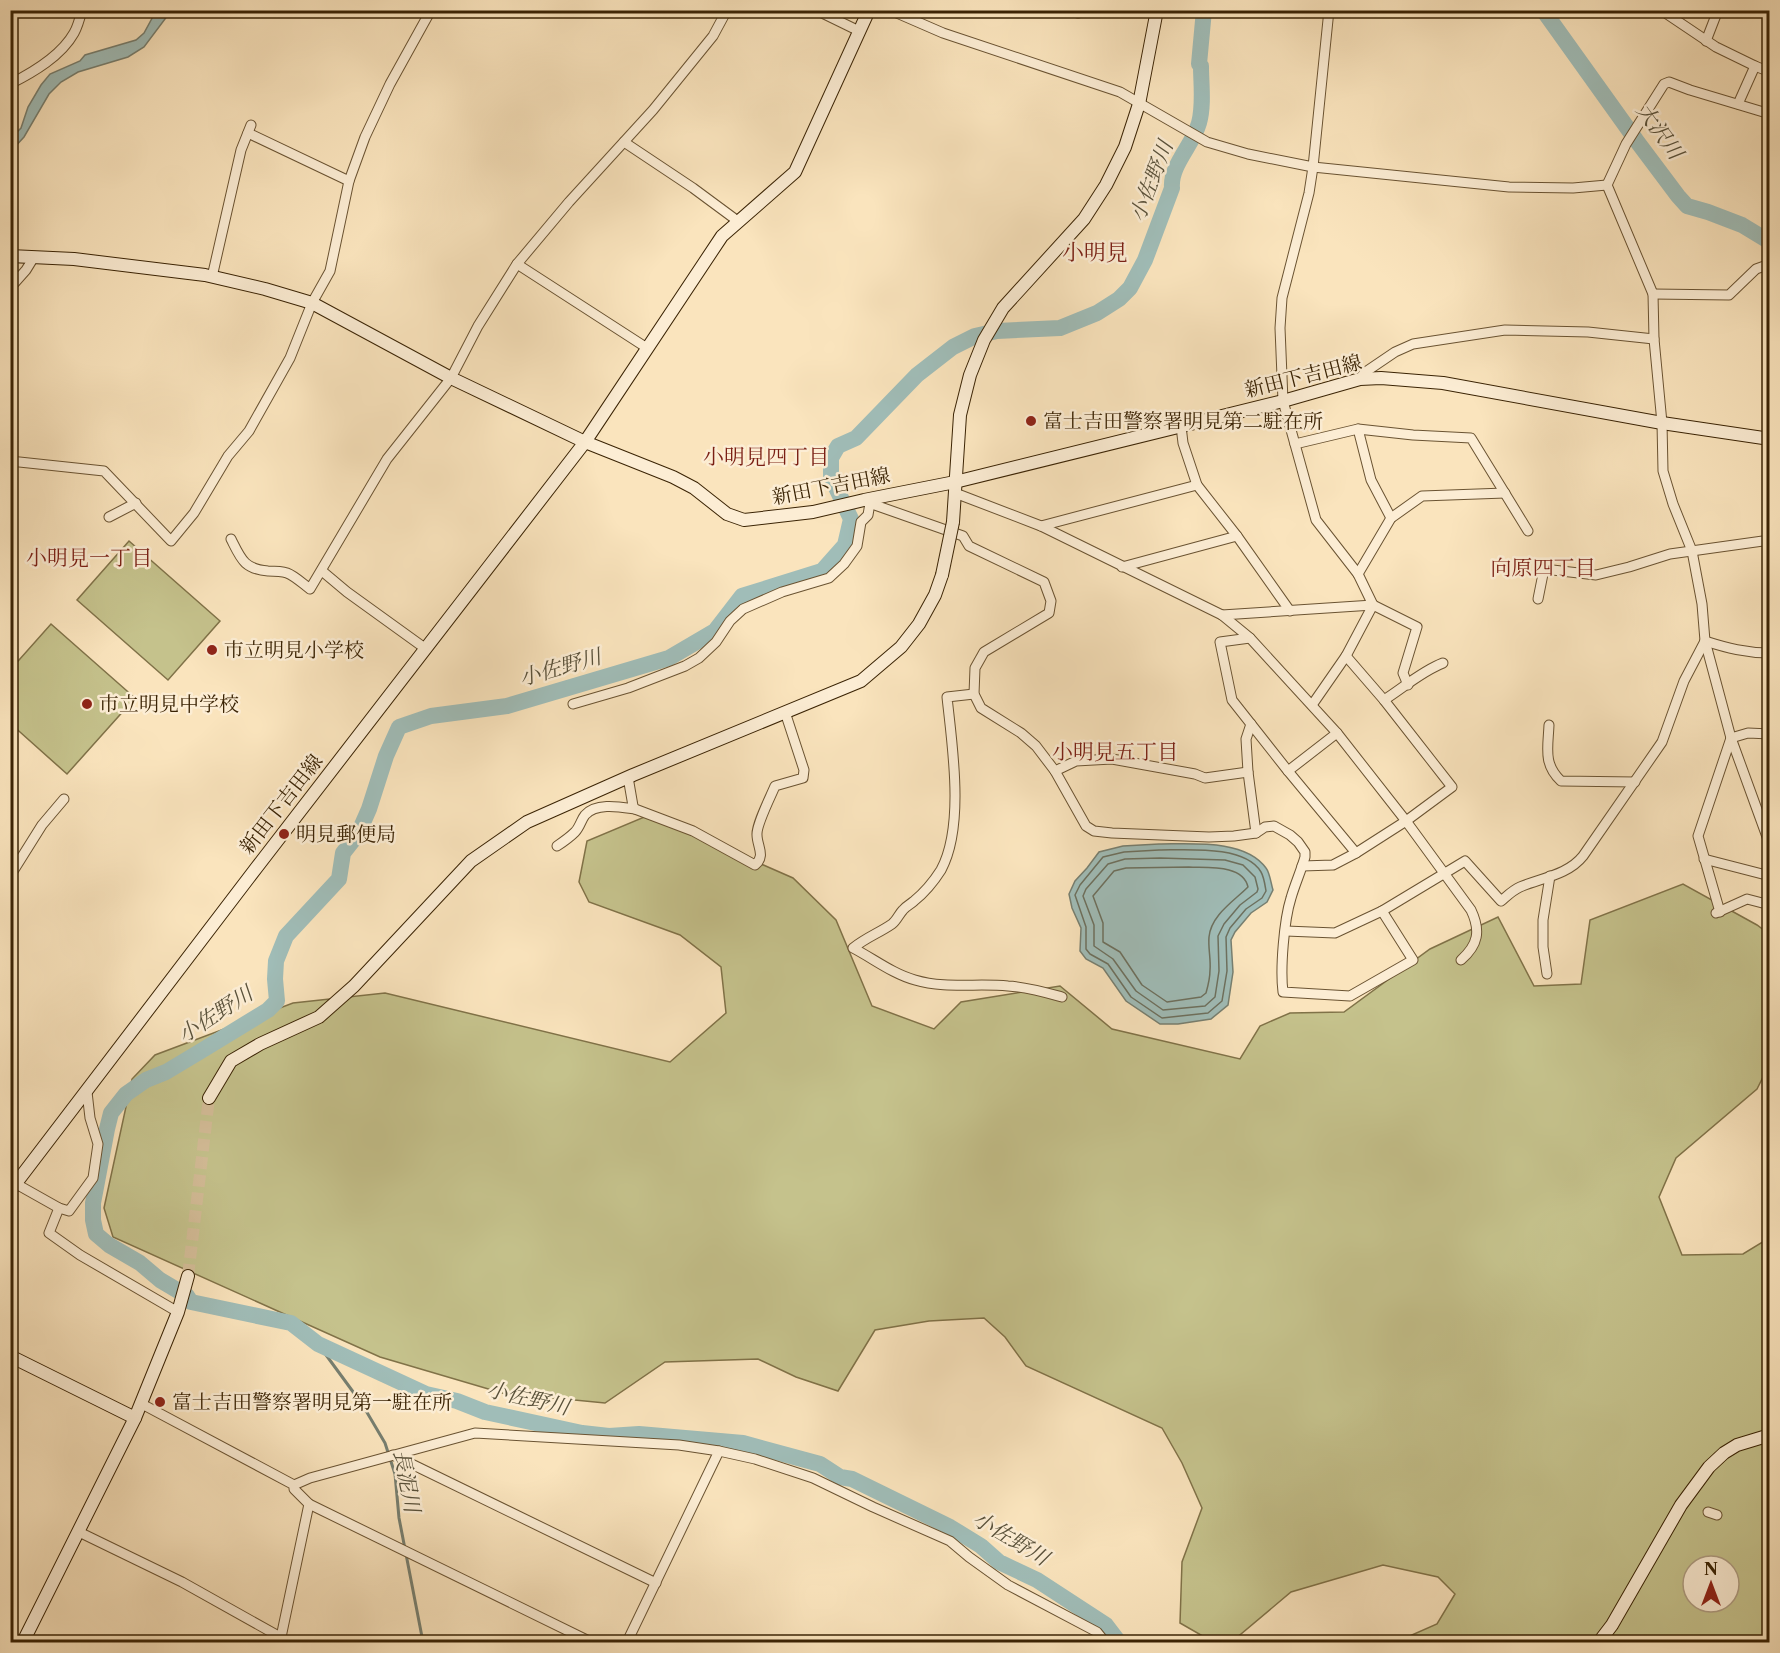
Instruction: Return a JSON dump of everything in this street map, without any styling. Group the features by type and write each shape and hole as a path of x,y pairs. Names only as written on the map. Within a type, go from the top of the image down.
{"main road":[{"name":"新田下吉田線","path":"12,1185 87,1092 257,867 585,442 722,236 795,172 869,10"},
{"path":"209,1098 231,1061 260,1044 319,1017 354,986 471,861 527,822 628,777 861,681 901,647 919,624 935,595 942,575 952,522 960,415 970,375 984,340 1003,308 1084,219 1106,185 1125,147 1139,104 1157,10"},
{"path":"10,256 74,259 212,277 312,303 451,378 585,442"},
{"name":"新田下吉田線","path":"585,442 684,482 728,514 744,520 813,512 955,487 1360,379 1381,378 1443,383 1662,423 1770,439"},
{"path":"23,1642 135,1418 178,1312 187,1281"},
{"path":"10,1356 135,1418"},
{"path":"1599,1642 1612,1625 1681,1505 1709,1467 1737,1445 1770,1435"}],"street":[{"path":"10,84 51,59 67,45 75,31 82,10"},
{"path":"10,461 104,471 171,542 194,513 228,456 249,431 290,358 312,303 330,271 349,181 365,137 390,84 431,10"},
{"path":"231,539 247,565 255,570 291,574 310,589 387,459 451,378 478,326 517,264 713,36 728,10"},
{"path":"816,10 859,31"},
{"path":"890,10 943,33 1120,92 1207,142 1248,154 1313,167 1509,187 1573,188 1607,185"},
{"path":"1329,10 1309,193 1282,298 1280,367 1283,401 1316,520 1358,574 1373,605"},
{"path":"1661,10 1706,40 1770,72"},
{"path":"1706,40 1718,10"},
{"path":"1738,104 1755,66"},
{"path":"1770,114 1669,82 1664,84 1636,126 1607,185 1653,294 1663,471 1673,504 1692,551 1702,604 1705,640 1731,738 1770,845"},
{"path":"212,277 241,150 250,129 349,181"},
{"path":"624,142 739,222"},
{"path":"10,288 27,270 34,257"},
{"path":"517,264 647,348"},
{"path":"1653,294 1729,295 1756,269 1770,264"},
{"path":"1360,379 1364,373 1395,352 1413,344 1505,330 1588,332 1654,339"},
{"path":"1181,426 1183,443 1197,485 1237,536 1290,611"},
{"path":"1295,444 1358,429 1471,438 1528,531"},
{"path":"1358,429 1371,480 1391,518"},
{"path":"1041,526 1197,485"},
{"path":"955,487 1041,526 1222,615 1250,638 1336,733 1471,910 1477,936 1470,952 1461,960"},
{"path":"1358,574 1391,518 1422,496 1505,493"},
{"path":"573,704 628,688 684,666 699,658 716,642 730,621 743,609 782,592 829,578 844,564 857,546 861,522 868,515 867,501 963,536 969,546 1044,582 1051,601 1048,613 1045,617 984,652 975,668 974,694 981,708 1025,736 1036,747 1055,771 1086,826 1094,831 1209,837 1256,833 1265,827 1274,826 1298,842 1305,852 1290,900 1282,973 1283,992 1350,996 1413,960 1382,911"},
{"path":"109,517 136,503"},
{"path":"1122,567 1237,536"},
{"path":"1538,600 1544,569 1596,575 1670,554 1770,540"},
{"path":"322,571 347,592 426,649"},
{"path":"1312,705 1346,656 1373,605"},
{"path":"1222,615 1373,605 1418,627 1403,673 1408,685"},
{"path":"1250,638 1220,642 1232,700 1356,853"},
{"path":"1705,640 1728,649 1751,653 1770,653"},
{"path":"1286,931 1335,933 1382,911 1466,861 1501,901 1518,888 1577,863 1662,742 1684,681 1705,640"},
{"path":"1302,866 1333,865 1356,853 1406,822 1452,787 1384,700 1346,656"},
{"path":"1384,700 1429,668 1443,663"},
{"path":"974,694 947,697 954,779 951,843 947,857 934,880 904,909 894,923 865,938 853,948 902,976 917,981 948,985 1032,988 1062,997"},
{"path":"556,846 576,831 588,812 600,808 618,807 635,809 693,831 755,865 759,862 761,851 756,832 775,786 803,778 804,770 785,712"},
{"path":"1251,724 1246,739 1256,833"},
{"path":"1549,725 1548,762 1561,781 1635,782"},
{"path":"1288,771 1336,733"},
{"path":"1731,738 1748,733 1770,735"},
{"path":"1731,738 1698,836 1717,913 1747,899 1770,905"},
{"path":"1055,771 1076,761 1112,759 1195,774 1205,778 1248,772"},
{"path":"628,777 635,809"},
{"path":"10,876 42,825 64,800"},
{"path":"1704,859 1770,876"},
{"path":"1547,974 1543,947 1543,920 1550,876"},
{"path":"12,1185 69,1211 93,1178 98,1144 90,1118 87,1092"},
{"path":"59,1208 49,1233 80,1255 178,1312"},
{"path":"140,1403 294,1485 294,1489 309,1504 591,1642"},
{"path":"294,1485 310,1478 475,1433 679,1445 719,1451 813,1478 950,1541 1008,1586 1097,1632 1105,1642"},
{"path":"627,1642 719,1451"},
{"path":"393,1455 656,1583"},
{"path":"79,1532 182,1582 282,1641 309,1504"}],"shaded area":[{"path":"129,541 220,621 168,680 77,600"},
{"path":"51,624 135,698 67,774 11,724 11,669"},
{"path":"649,815 793,878 836,920 872,1006 934,1029 961,1002 1060,986 1112,1029 1240,1059 1260,1026 1290,1013 1344,1012 1430,949 1498,917 1534,986 1581,984 1590,920 1683,884 1757,925 1769,934 1769,1065 1757,1089 1676,1158 1659,1197 1682,1255 1743,1254 1769,1238 1769,1642 1396,1642 1437,1624 1455,1594 1438,1577 1383,1565 1291,1592 1235,1639 1213,1642 1180,1623 1182,1562 1202,1508 1182,1463 1162,1428 1026,1366 1005,1337 984,1318 929,1321 875,1330 838,1391 796,1377 758,1359 665,1362 605,1403 502,1393 380,1357 113,1237 104,1208 132,1079 155,1055 293,1003 385,993 670,1062 726,1013 721,967 680,935 589,902 579,882 587,841"}],"water":[{"path":"156,11 171,11 144,47 128,57 78,72 61,82 49,94 24,137 11,151 11,138 21,128 28,107 50,74 80,61 85,55 136,40 144,33"},
{"path":"1202,844 1232,848 1257,859 1266,868 1269,876 1273,890 1267,902 1251,913 1231,940 1233,972 1228,1005 1211,1019 1160,1024 1126,1001 1103,968 1086,959 1080,951 1081,928 1072,908 1069,894 1075,881 1099,852 1123,846"}],"waterway":[{"name":"小佐野川","path":"1119,1642 1106,1625 1037,1580 999,1562 981,1546 950,1527 852,1479 840,1477 820,1464 743,1443 639,1434 609,1436 582,1433 485,1412 457,1401 426,1394 318,1344 291,1323 191,1302 187,1296 160,1280 140,1263 109,1245 96,1234 93,1203 111,1113 126,1094 146,1080 166,1072 268,1010 277,1001 276,961 286,936 339,879 343,853 358,834 399,727 431,716 507,706 669,658 715,631 742,596 822,571 845,545 851,519 831,477 831,458 838,446 856,438 917,375 953,347 975,336 997,331 1060,328 1097,313 1119,299 1130,288 1145,260 1172,188 1172,180 1178,163 1199,123 1202,94 1199,64 1204,10"},
{"name":"大沢川","path":"1543,10 1636,140 1687,206 1742,225 1770,242"},
{"name":"長泥川","path":"318,1344 362,1404 385,1443 395,1474 399,1518 423,1642"}],"tunnel":[{"path":"188,1276 209,1098"}],"place":[{"name":"富士吉田警察署明見第二駐在所","path":"1031,421"},
{"name":"市立明見小学校","path":"212,650"},
{"name":"市立明見中学校","path":"87,704"},
{"name":"明見郵便局","path":"284,834"},
{"name":"富士吉田警察署明見第一駐在所","path":"160,1402"}],"district":[{"name":"小明見","path":"1095,252"},
{"name":"小明見四丁目","path":"766,456"},
{"name":"小明見一丁目","path":"89,557"},
{"name":"向原四丁目","path":"1543,567"},
{"name":"小明見五丁目","path":"1115,751"}]}
